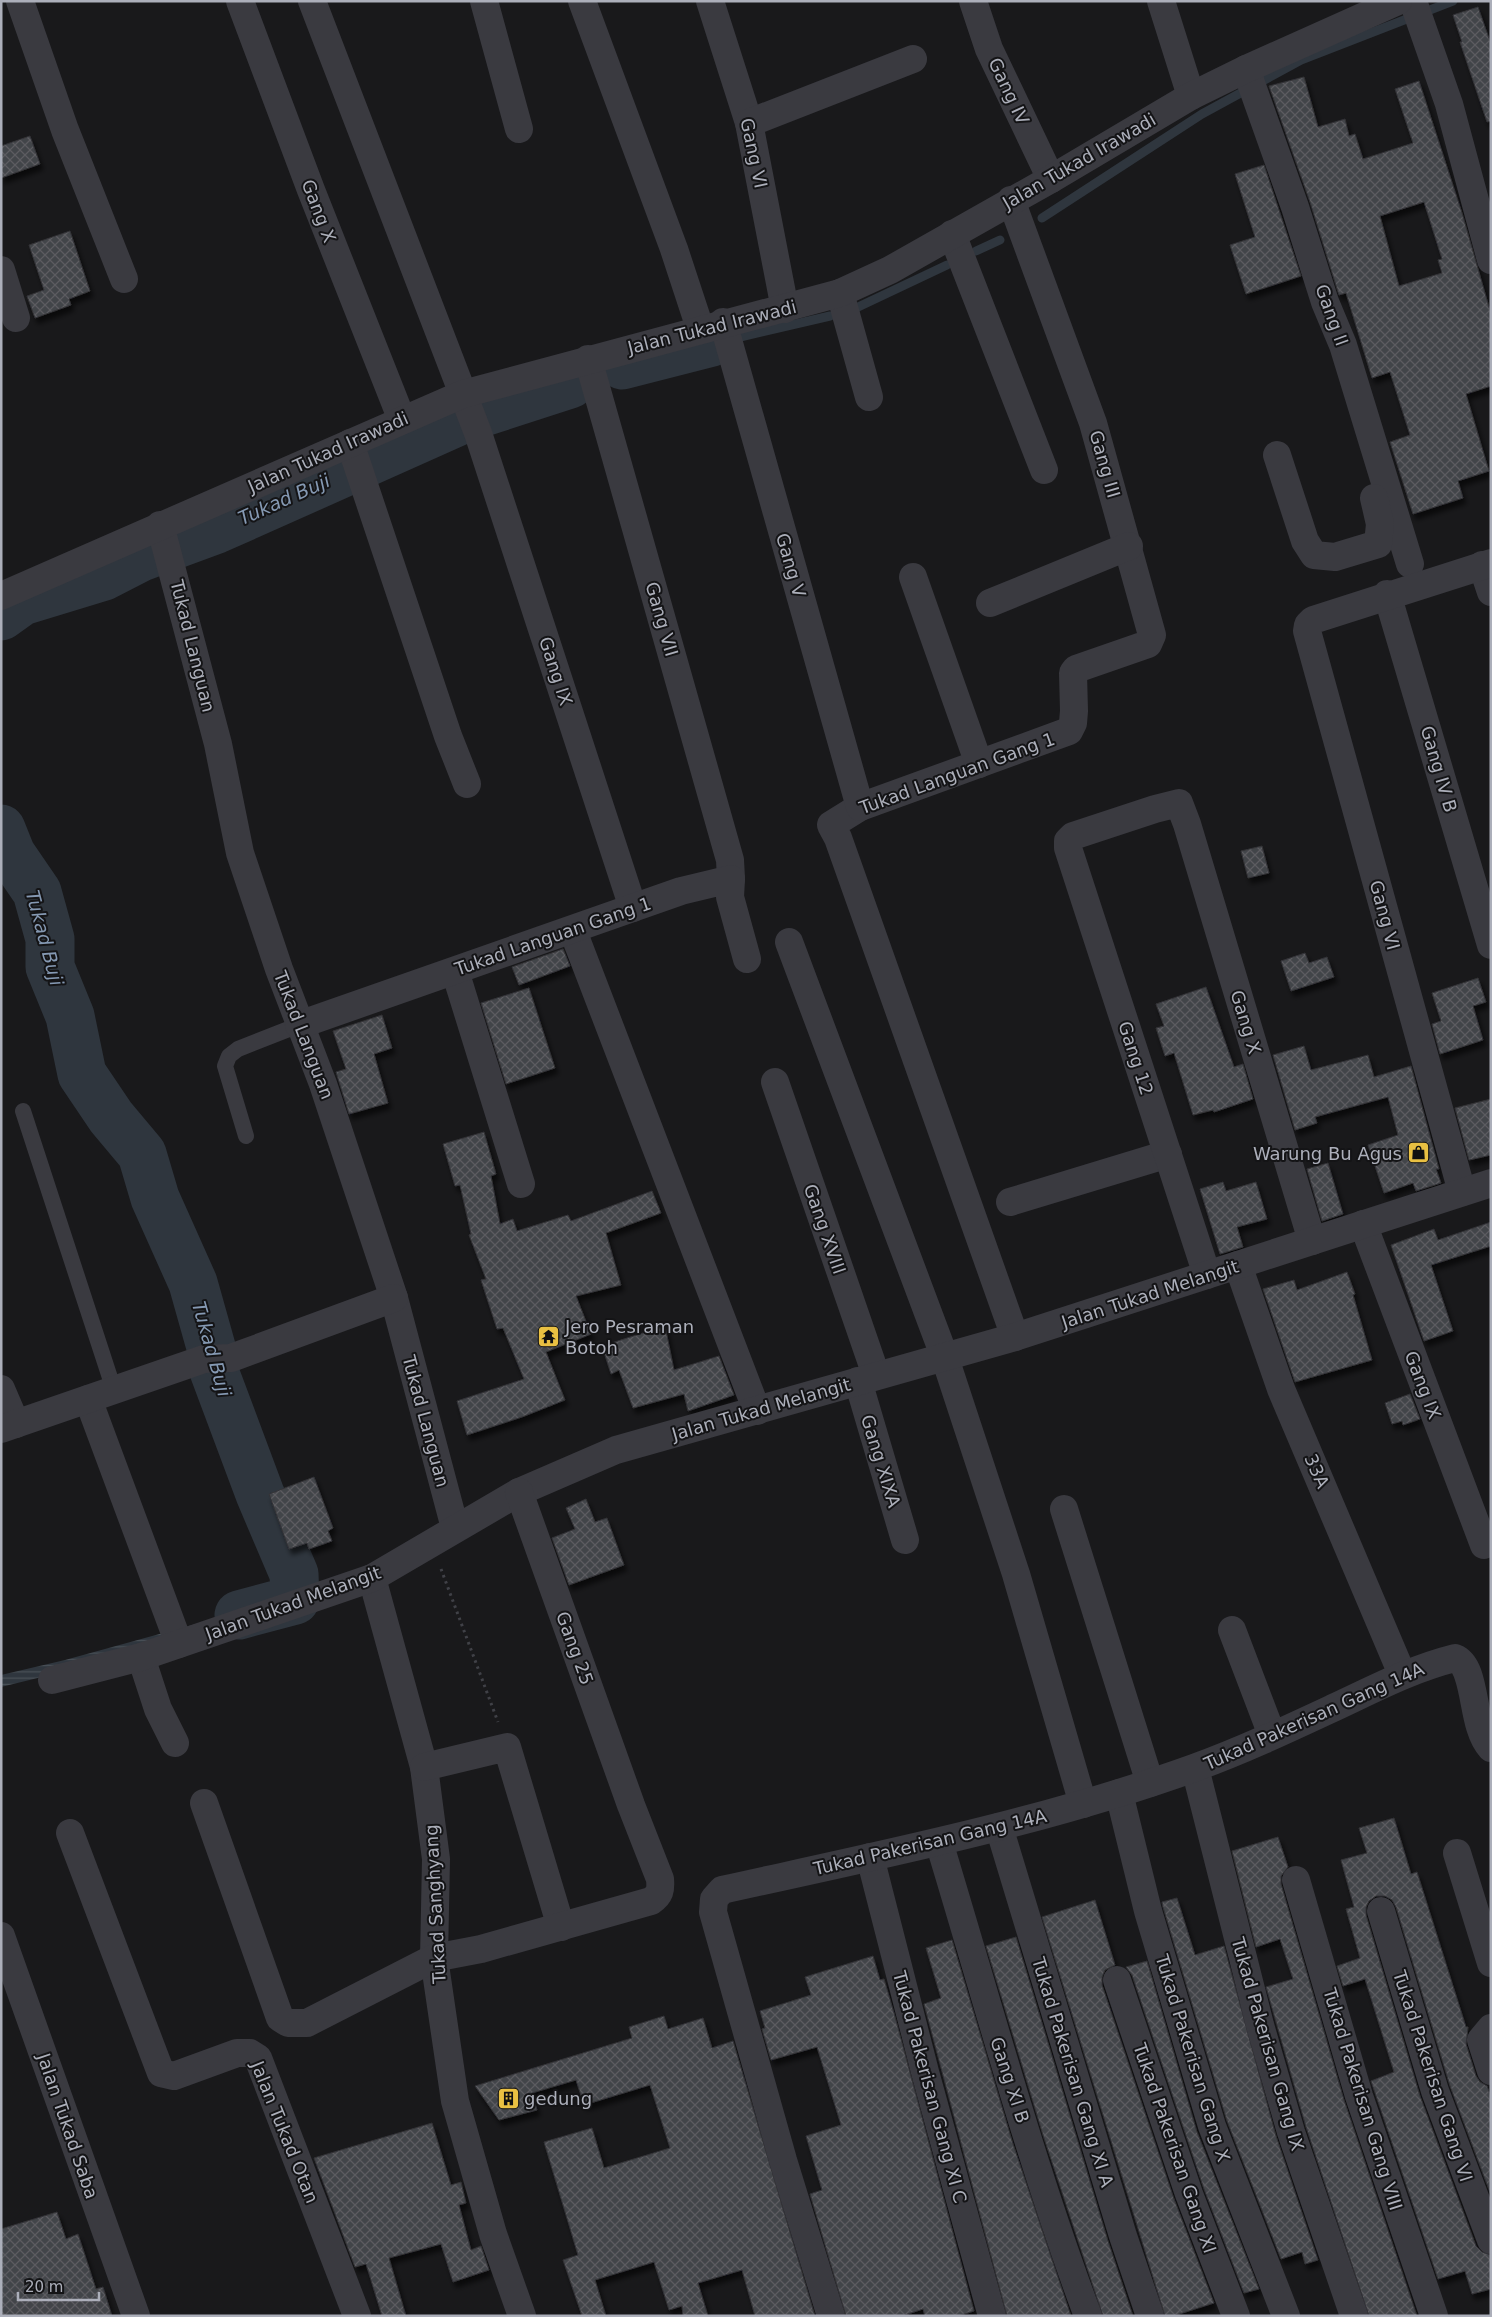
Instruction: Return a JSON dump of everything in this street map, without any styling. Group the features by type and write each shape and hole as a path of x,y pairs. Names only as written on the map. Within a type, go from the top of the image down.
{"street":[{"path":"1,6 14,1"},
{"path":"20,1 64,130 124,279"},
{"name":"Gang X","path":"240,1 310,190 402,420"},
{"name":"Gang IX","path":"312,1 478,433 633,908"},
{"path":"484,1 519,129"},
{"name":"Gang V","path":"582,1 674,249 711,325 860,807"},
{"name":"Gang VI","path":"710,1 749,124 785,308"},
{"name":"Gang IV","path":"973,1 989,49 1051,179"},
{"path":"1161,1 1191,96"},
{"path":"1409,4 1427,37 1449,104 1491,260"},
{"name":"Jalan Tukad Irawadi","path":"1,596 165,542 355,459 402,420 466,400 590,368 711,325 840,293 890,270 1010,200 1051,179 1191,96 1249,77 1354,10 1409,4"},
{"path":"749,124 914,59"},
{"name":"Gang II","path":"1249,77 1326,302 1343,345 1410,564"},
{"name":"Gang III","path":"1010,200 1093,423 1129,546 1152,635 1152,640 1148,644 1076,669 1073,673 1072,684"},
{"path":"952,234 1044,470"},
{"path":"1,270 16,318"},
{"path":"840,293 869,397"},
{"path":"1277,455 1305,541 1314,555 1335,557 1378,544 1380,524 1326,302"},
{"name":"Gang VII","path":"590,368 730,860 731,879"},
{"path":"355,459 448,736 467,784"},
{"name":"Tukad Languan","path":"165,542 218,744 240,853 299,1025 323,1084 394,1298 455,1528"},
{"path":"990,602 1129,546"},
{"path":"1387,594 1487,564 1491,592"},
{"path":"913,576 979,764"},
{"name":"Gang VI","path":"1387,594 1313,620 1308,625 1309,638 1462,1192"},
{"name":"Gang IV B","path":"1387,594 1491,944"},
{"name":"Tukad Languan Gang 1","path":"1015,1337 838,838 831,825 860,807 1069,731 1073,723 1074,711 1072,684"},
{"name":"Gang X","path":"1179,803 1312,1241"},
{"name":"Gang 12","path":"1179,803 1082,832 1068,841 1068,848 1207,1275"},
{"path":"731,879 730,897 747,959"},
{"name":"Tukad Languan Gang 1","path":"299,1025 572,931 681,891 731,879"},
{"path":"572,931 757,1411"},
{"path":"789,942 945,1358 1016,1574 1083,1804"},
{"path":"455,971 520,1184"},
{"name":"Gang XVIII","path":"775,1082 867,1378"},
{"path":"1010,1202 1168,1154"},
{"name":"Jalan Tukad Melangit","path":"52,1680 141,1657 176,1635 372,1578 519,1492 616,1450 1015,1337 1491,1183"},
{"name":"Gang IX","path":"1363,1224 1484,1545"},
{"name":"33A","path":"1238,1265 1281,1389 1402,1674"},
{"path":"1,1389 9,1427 204,1359 231,1358 394,1298"},
{"name":"Gang XIXA","path":"867,1378 905,1540"},
{"path":"88,1399 176,1635"},
{"name":"Gang 25","path":"519,1492 631,1805 660,1879 658,1896 652,1901 561,1927"},
{"path":"1064,1509 1150,1782"},
{"name":"Tukad Sanghyang","path":"372,1578 424,1767 436,1859 434,1958 455,2101 493,2234 522,2316"},
{"path":"1232,1630 1272,1735"},
{"path":"141,1657 158,1709 175,1743"},
{"name":"Tukad Pakerisan Gang 14A","path":"831,2316 783,2160 713,1906 714,1899 722,1890 939,1842 1119,1793 1195,1768 1272,1735 1402,1674 1455,1658 1462,1661 1468,1670 1483,1740 1491,1748"},
{"path":"204,1802 280,2018 288,2023 307,2023 434,1958 481,1949 561,1927 507,1747 424,1767"},
{"name":"Tukad Pakerisan Gang IX","path":"1195,1768 1260,2025 1291,2132 1354,2316"},
{"name":"Tukad Pakerisan Gang X","path":"1119,1793 1148,1911 1212,2126 1286,2316"},
{"name":"Tukad Pakerisan Gang XI A","path":"999,1826 1123,2236 1150,2316"},
{"name":"Jalan Tukad Otan","path":"70,1833 161,2073 174,2076 236,2054 250,2052 258,2058 357,2316"},
{"name":"Gang XI B","path":"939,1842 997,2041 1057,2232 1088,2316"},
{"path":"1457,1853 1491,1963"},
{"name":"Tukad Pakerisan Gang XI C","path":"870,1857 925,2072 992,2316"},
{"name":"Tukad Pakerisan Gang VIII","path":"1296,1880 1359,2096 1434,2316"},
{"name":"Tukad Pakerisan Gang VI","path":"1381,1911 1435,2091 1491,2240"},
{"name":"Jalan Tukad Saba","path":"1,1936 136,2316"},
{"name":"Tukad Pakerisan Gang XI","path":"1117,1980 1175,2155 1236,2316"},
{"path":"1491,2028 1481,2040 1491,2070"}],"lane":[{"path":"246,1136 225,1066 229,1056 238,1049 299,1025"},
{"path":"23,1112 114,1390"}],"path":[{"path":"431,1542 507,1747"}],"shaded area":[{"path":"203,1622 115,1659 1,1687 1,1675 65,1660"}],"building":[{"path":"1478,7 1491,44 1491,121 1487,122 1460,42 1462,42 1453,15"},
{"path":"1304,77 1318,127 1345,119 1349,136 1355,134 1363,159 1413,143 1395,89 1419,81 1462,213 1491,314 1491,386 1466,394 1489,471 1458,481 1463,498 1413,514 1390,442 1410,435 1390,372 1372,378 1346,293 1339,295 1310,202 1269,86","holes":["1424,202 1442,259 1438,260 1442,273 1399,286 1380,216"]},
{"path":"30,136 40,164 1,178 1,146"},
{"path":"1264,165 1301,276 1246,294 1230,245 1255,237 1235,174"},
{"path":"70,231 90,291 69,299 71,305 35,318 27,296 44,290 29,245"},
{"path":"1262,846 1269,873 1248,878 1241,851"},
{"path":"563,949 570,966 519,985 512,967"},
{"path":"1305,953 1309,963 1327,957 1334,977 1291,991 1281,961"},
{"path":"1478,978 1486,1002 1473,1006 1483,1040 1440,1054 1432,1024 1441,1021 1432,993"},
{"path":"1206,987 1234,1067 1243,1064 1253,1099 1214,1112 1213,1110 1193,1115 1174,1053 1165,1056 1156,1028 1164,1026 1156,1004"},
{"path":"529,988 555,1068 506,1084 481,1003"},
{"path":"382,1015 392,1048 374,1054 388,1103 349,1114 336,1072 346,1069 333,1031"},
{"path":"1304,1046 1311,1070 1368,1055 1374,1077 1411,1066 1439,1169 1436,1169 1441,1183 1416,1191 1413,1183 1384,1193 1368,1145 1398,1135 1388,1097 1315,1117 1317,1123 1295,1130 1273,1055"},
{"path":"1491,1099 1491,1155 1469,1160 1455,1108"},
{"path":"484,1132 496,1174 491,1176 500,1224 513,1219 517,1231 568,1215 571,1221 652,1191 661,1213 606,1233 621,1285 576,1296 591,1334 546,1352 565,1400 522,1417 467,1435 457,1401 524,1379 503,1328 497,1329 481,1280 486,1279 469,1235 471,1234 460,1185 455,1186 443,1144"},
{"path":"1328,1163 1343,1214 1322,1221 1307,1169"},
{"path":"1223,1182 1226,1191 1256,1182 1267,1219 1237,1227 1243,1247 1220,1254 1200,1189"},
{"path":"1491,1222 1491,1246 1431,1265 1453,1331 1424,1341 1391,1245 1434,1229 1438,1240"},
{"path":"1347,1272 1355,1294 1353,1295 1372,1360 1295,1382 1263,1289 1294,1280 1297,1290"},
{"path":"665,1326 674,1370 719,1356 734,1395 688,1411 684,1394 633,1408 619,1370 611,1374 602,1346"},
{"path":"1410,1394 1420,1419 1403,1425 1402,1421 1392,1424 1385,1403"},
{"path":"314,1477 333,1528 328,1531 332,1541 309,1549 307,1543 289,1549 269,1494"},
{"path":"586,1499 595,1522 607,1518 624,1565 569,1585 552,1538 575,1529 566,1508"},
{"path":"1394,1818 1411,1874 1417,1872 1466,2027 1468,2027 1466,2044 1476,2076 1480,2082 1487,2086 1491,2097 1491,2195 1450,2086 1396,1907 1392,1900 1385,1896 1376,1896 1369,1901 1366,1907 1366,1915 1420,2096 1476,2246 1482,2252 1491,2255 1491,2289 1472,2294 1465,2271 1438,2279 1371,2081 1394,2072 1365,1979 1343,1986 1337,1966 1360,1958 1346,1909 1354,1907 1341,1860 1367,1853 1359,1828"},
{"path":"1278,1837 1288,1867 1281,1876 1281,1884 1344,2100 1417,2316 1369,2316 1306,2127 1266,1987 1293,1979 1280,1939 1256,1947 1232,1851"},
{"path":"1177,1898 1195,1955 1224,1946 1276,2136 1318,2260 1305,2264 1302,2252 1281,2259 1227,2121 1163,1907 1162,1902"},
{"path":"1095,1900 1115,1965 1105,1970 1102,1977 1102,1985 1174,2199 1214,2303 1173,2316 1165,2316 1042,1917"},
{"path":"1016,1937 1108,2241 1133,2316 1103,2316 1043,2135 986,1946"},
{"path":"952,1940 1013,2144 1071,2316 1007,2316 924,2004 941,1998 926,1948"},
{"path":"873,1956 880,1980 884,1979 894,2013 974,2311 958,2316 925,2316 923,2309 902,2316 846,2316 810,2194 822,2190 806,2136 841,2125 817,2047 771,2060 762,2029 765,2028 760,2011 811,1995 805,1977"},
{"path":"1147,1961 1197,2132 1259,2289 1244,2293 1204,2189 1132,1975 1126,1967"},
{"path":"664,2016 668,2029 703,2018 712,2048 733,2041 815,2316 755,2316 742,2270 698,2283 708,2316 683,2316 682,2306 669,2310 654,2262 595,2280 606,2316 582,2316 563,2260 578,2255 544,2142 592,2128 604,2168 670,2148 650,2085 584,2105 576,2080 532,2093 537,2110 499,2120 475,2086 632,2038 629,2027"},
{"path":"432,2123 451,2185 461,2182 466,2203 459,2205 471,2250 481,2246 489,2270 453,2282 441,2244 389,2258 406,2316 382,2316 366,2264 355,2267 314,2158"},
{"path":"57,2212 66,2239 78,2234 96,2289 103,2287 112,2316 1,2316 1,2229"}],"waterway":[{"path":"1042,218 1202,114 1301,60 1453,1"},
{"path":"976,251 1000,240"},
{"path":"856,308 947,265"},
{"path":"740,337 830,316"},
{"name":"Tukad Buji","path":"622,365 712,342"},
{"name":"Tukad Buji","path":"1,616 22,601 104,576 141,557 217,529 468,417 570,384"},
{"name":"Tukad Buji","path":"1,829 11,854 37,892 50,939 50,967 70,1016 82,1074 111,1117 142,1154 155,1198 193,1283 211,1347 214,1371 260,1494 294,1574 295,1600 239,1615"}],"place":[{"name":"Warung Bu Agus","path":"1418,1153"},
{"name":"Jero Pesraman Botoh","path":"549,1336"},
{"name":"gedung","path":"508,2098"}]}
